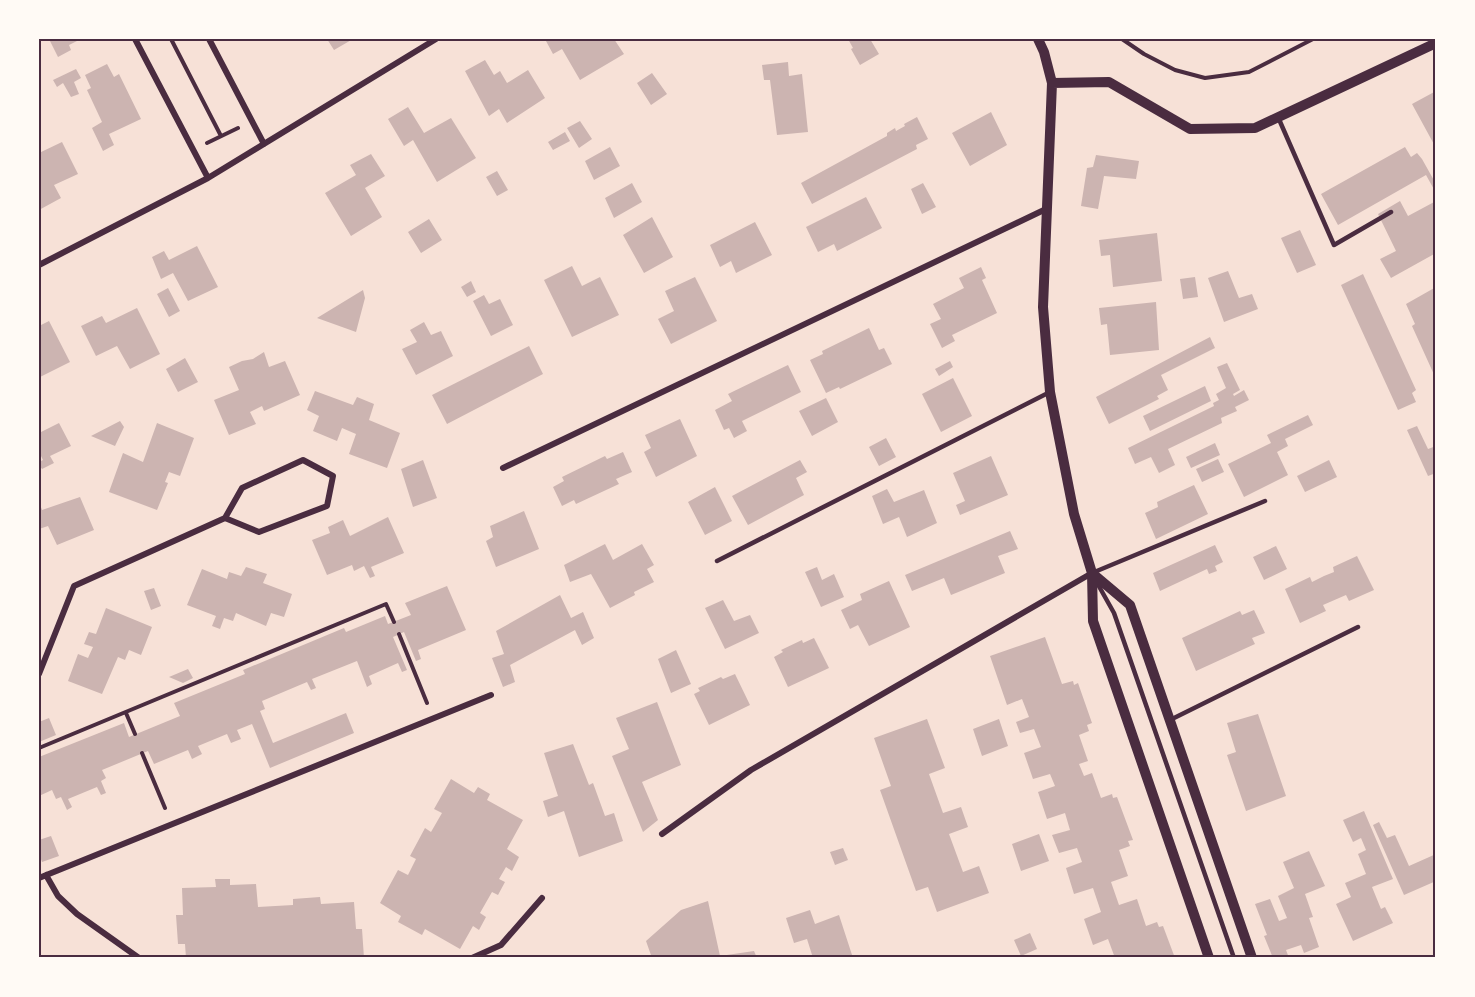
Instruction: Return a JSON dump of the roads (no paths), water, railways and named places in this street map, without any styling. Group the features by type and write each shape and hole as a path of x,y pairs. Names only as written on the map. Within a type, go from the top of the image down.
{"street":[{"path":"135,39 208,178"},
{"path":"209,39 264,144"},
{"path":"39,266 208,178 436,39"},
{"path":"1038,39 1052,83 1043,308 1050,392 1074,514 1092,573 1093,621 1209,958"},
{"path":"1052,83 1109,82 1190,129 1255,128 1436,43"},
{"path":"503,468 1046,209"},
{"path":"39,674 74,586 225,518 242,488 303,460 333,476 327,506 259,532 225,518"},
{"path":"1092,573 1130,605 1252,958"},
{"path":"663,834 751,770 1092,573"},
{"path":"39,878 491,695"},
{"path":"46,875 58,896 77,915 139,958"},
{"path":"472,958 501,945 542,898"}],"lane":[{"path":"1278,117 1334,245 1391,212"},
{"path":"717,561 1050,392"},
{"path":"1234,958 1114,613 1092,573 1265,501"},
{"path":"1170,720 1358,627"}]}
